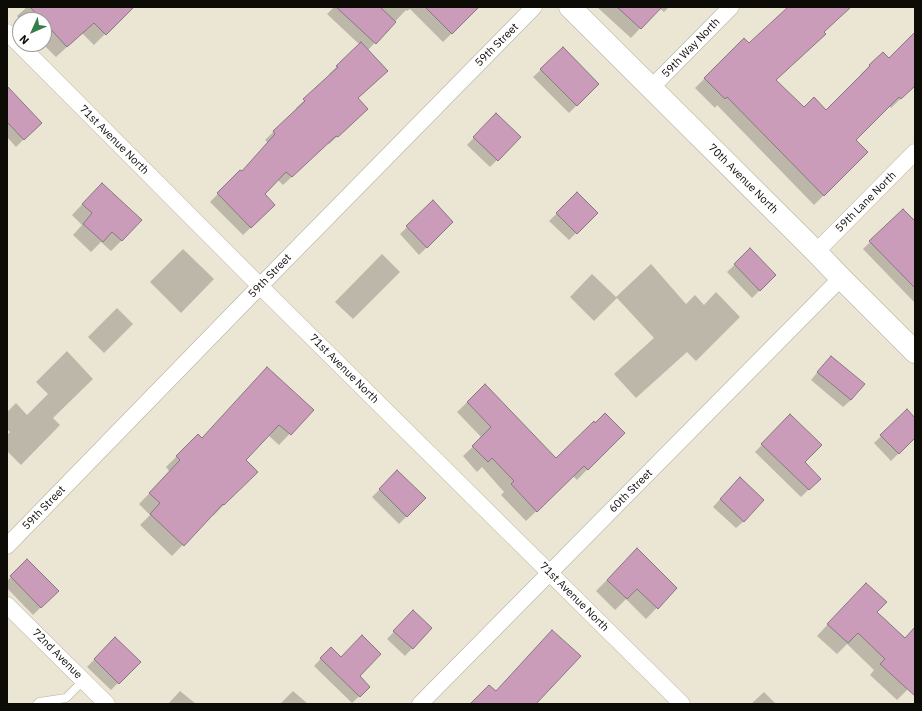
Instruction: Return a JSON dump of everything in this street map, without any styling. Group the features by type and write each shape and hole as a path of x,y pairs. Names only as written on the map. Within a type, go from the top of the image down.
{"street":[{"name":"59th Street","path":"7,546 534,7"},
{"name":"70th Avenue North","path":"570,7 915,352"},
{"name":"59th Way North","path":"651,88 731,7"},
{"name":"71st Avenue North","path":"7,32 260,286 682,704"},
{"name":"59th Lane North","path":"816,252 915,152"},
{"name":"60th Street","path":"420,704 841,278"},
{"name":"72nd Avenue","path":"7,605 107,704"}],"lane":[{"path":"37,704 39,702 66,698 83,681"}],"building":[{"path":"30,7 134,7 106,35 94,23 67,47 52,31 52,12 35,12"},
{"path":"336,7 380,7 396,22 376,44"},
{"path":"425,7 479,7 452,34"},
{"path":"617,7 662,7 641,29"},
{"path":"788,7 851,7 824,32 826,34 776,80 804,107 814,97 826,110 883,52 889,58 915,32 915,86 901,99 899,97 856,140 868,152 824,196 727,97 725,99 704,78 744,38 749,43"},
{"path":"361,42 388,71 358,98 368,109 338,137 336,136 292,177 286,172 265,194 275,205 251,228 217,193 240,170 242,171 275,134 273,131 305,101 303,99 338,67 336,66"},
{"path":"563,47 599,84 577,106 540,69"},
{"path":"7,86 42,123 24,140 7,122"},
{"path":"496,113 521,137 498,161 473,137"},
{"path":"102,183 142,220 122,241 112,232 103,242 83,224 92,213 82,204"},
{"path":"577,192 598,213 577,234 556,213"},
{"path":"433,200 453,222 427,248 406,226"},
{"path":"903,209 915,221 915,288 869,241"},
{"path":"750,248 776,275 760,291 734,264"},
{"path":"831,356 865,384 851,400 817,372"},
{"path":"267,367 314,410 291,435 279,425 246,460 258,472 224,505 223,504 184,546 150,514 160,503 149,493 180,460 176,456 198,434 202,438"},
{"path":"485,384 556,458 594,421 595,423 605,413 625,433 588,470 584,466 537,512 511,484 514,481 492,458 488,462 472,446 491,427 467,402"},
{"path":"907,409 915,418 915,438 899,454 880,435"},
{"path":"790,414 822,445 805,462 821,479 809,490 761,444"},
{"path":"397,470 426,498 407,517 379,489"},
{"path":"740,477 764,500 744,522 720,499"},
{"path":"637,548 677,588 658,609 637,589 627,599 607,580"},
{"path":"27,559 59,591 41,608 10,576"},
{"path":"866,583 887,602 877,612 905,638 915,627 915,696 880,664 885,659 858,633 848,643 827,624"},
{"path":"413,610 432,628 413,649 393,631"},
{"path":"552,630 581,656 536,704 470,704 489,685 496,691"},
{"path":"362,635 381,654 360,676 370,687 360,697 320,658 331,647 341,657"},
{"path":"115,637 141,662 119,684 94,659"}]}
